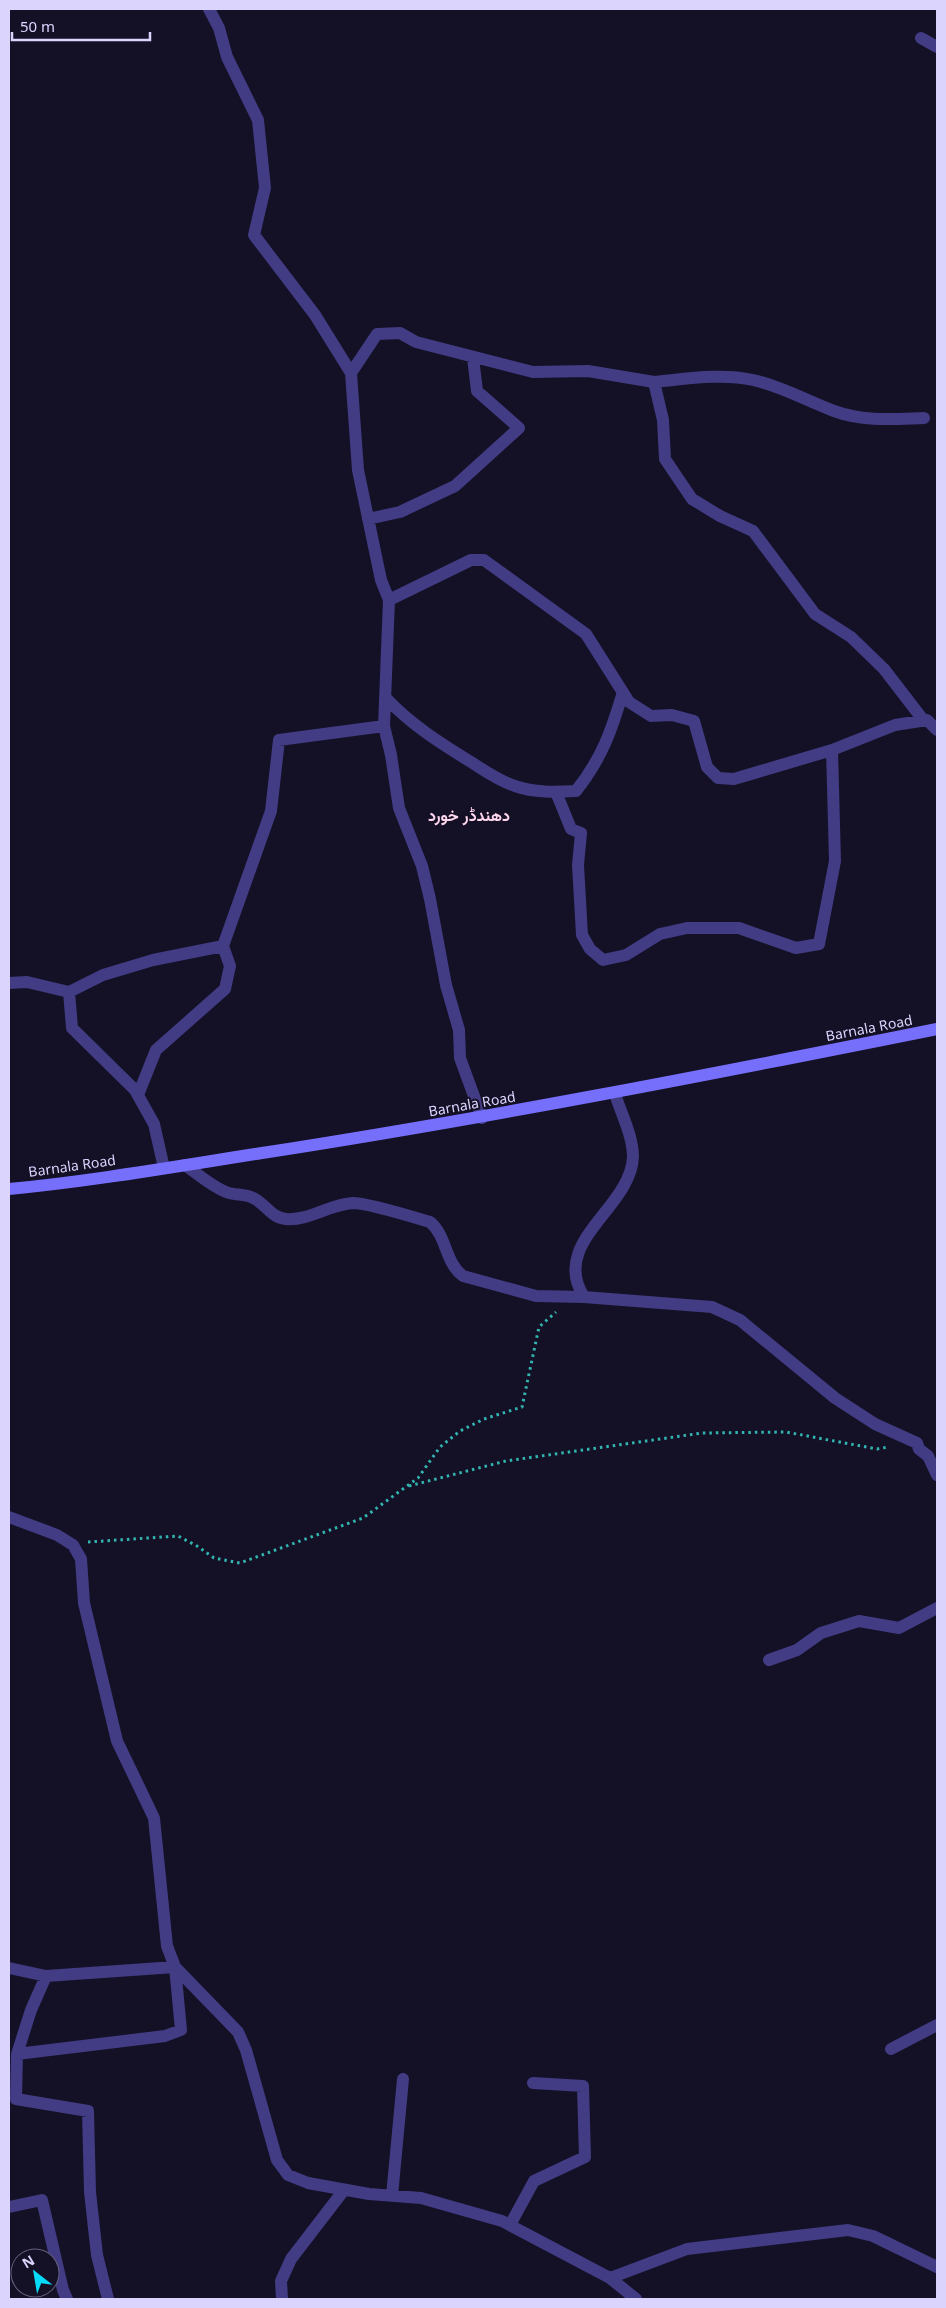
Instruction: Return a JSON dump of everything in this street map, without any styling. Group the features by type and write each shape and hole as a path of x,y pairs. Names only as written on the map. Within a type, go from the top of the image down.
{"main road":[{"name":"Barnala Road","path":"9,1189 185,1165 482,1118 614,1094 937,1029"}],"street":[{"path":"209,9 219,28 227,57 258,120 265,188 254,235 315,315 351,373 358,470 381,580 389,600 384,726 391,754 399,808 422,866 428,891 446,984 459,1030 460,1058 482,1118"},
{"path":"920,38 937,47"},
{"path":"351,373 377,334 400,333 416,342 472,358 533,372 588,371 654,382 727,377 752,380 779,388 836,412 862,418 924,418"},
{"path":"368,519 400,512 455,486 519,428 477,391 472,358"},
{"path":"654,382 663,420 665,459 692,499 720,516 753,531 815,614 851,637 884,669 924,721"},
{"path":"389,600 471,560 484,560 586,634 629,702 651,716 672,715 694,721 706,767 718,778 734,779 832,750 895,725 927,720 937,730"},
{"path":"385,697 402,716 493,776 514,786 537,791 576,792 592,772 609,739 623,692"},
{"path":"138,1095 156,1050 225,989 230,966 222,946 270,811 280,740 384,726"},
{"path":"556,792 571,829 581,833 578,865 582,935 590,949 603,960 626,955 660,934 688,928 739,928 796,948 819,944 835,861 832,750"},
{"path":"9,983 27,982 69,992 103,975 153,960 222,946"},
{"path":"69,992 72,1028 138,1095 154,1124 164,1168"},
{"path":"584,1297 578,1287 574,1269 580,1251 584,1241 627,1180 633,1157 630,1137 614,1094"},
{"path":"185,1165 228,1193 244,1194 257,1200 275,1216 287,1219 314,1215 337,1206 354,1203 430,1222 438,1229 455,1270 464,1276 536,1296 584,1297 712,1307 740,1320 835,1398 875,1424 918,1443 919,1449 928,1456 937,1475"},
{"path":"9,1517 57,1535 72,1545 81,1560 84,1603 117,1741 154,1818 166,1946 175,1967 181,2030 165,2036 17,2054"},
{"path":"769,1660 797,1650 821,1633 859,1621 898,1628 937,1608"},
{"path":"9,1968 46,1976 175,1967 238,2032 246,2050 277,2160 288,2175 308,2183 344,2190 421,2198 510,2225 610,2278 636,2299"},
{"path":"46,1976 31,2010 17,2054 16,2099 88,2111 90,2192 97,2255 108,2299"},
{"path":"890,2049 937,2025"},
{"path":"392,2196 403,2079"},
{"path":"510,2225 534,2181 585,2157 583,2086 533,2083"},
{"path":"282,2299 282,2281 291,2259 344,2190"},
{"path":"9,2207 42,2200 63,2290 67,2299"},
{"path":"610,2278 687,2249 848,2230 873,2236 937,2267"}],"path":[{"path":"72,1545 101,1540 178,1536 214,1558 240,1563 363,1518 418,1478 440,1448 460,1431 484,1419 522,1407 539,1327 552,1313 560,1311"},
{"path":"406,1487 506,1461 702,1433 786,1432 877,1449 918,1443"}],"district":[{"name":"دھندڈر خورد","path":"469,815"}]}
